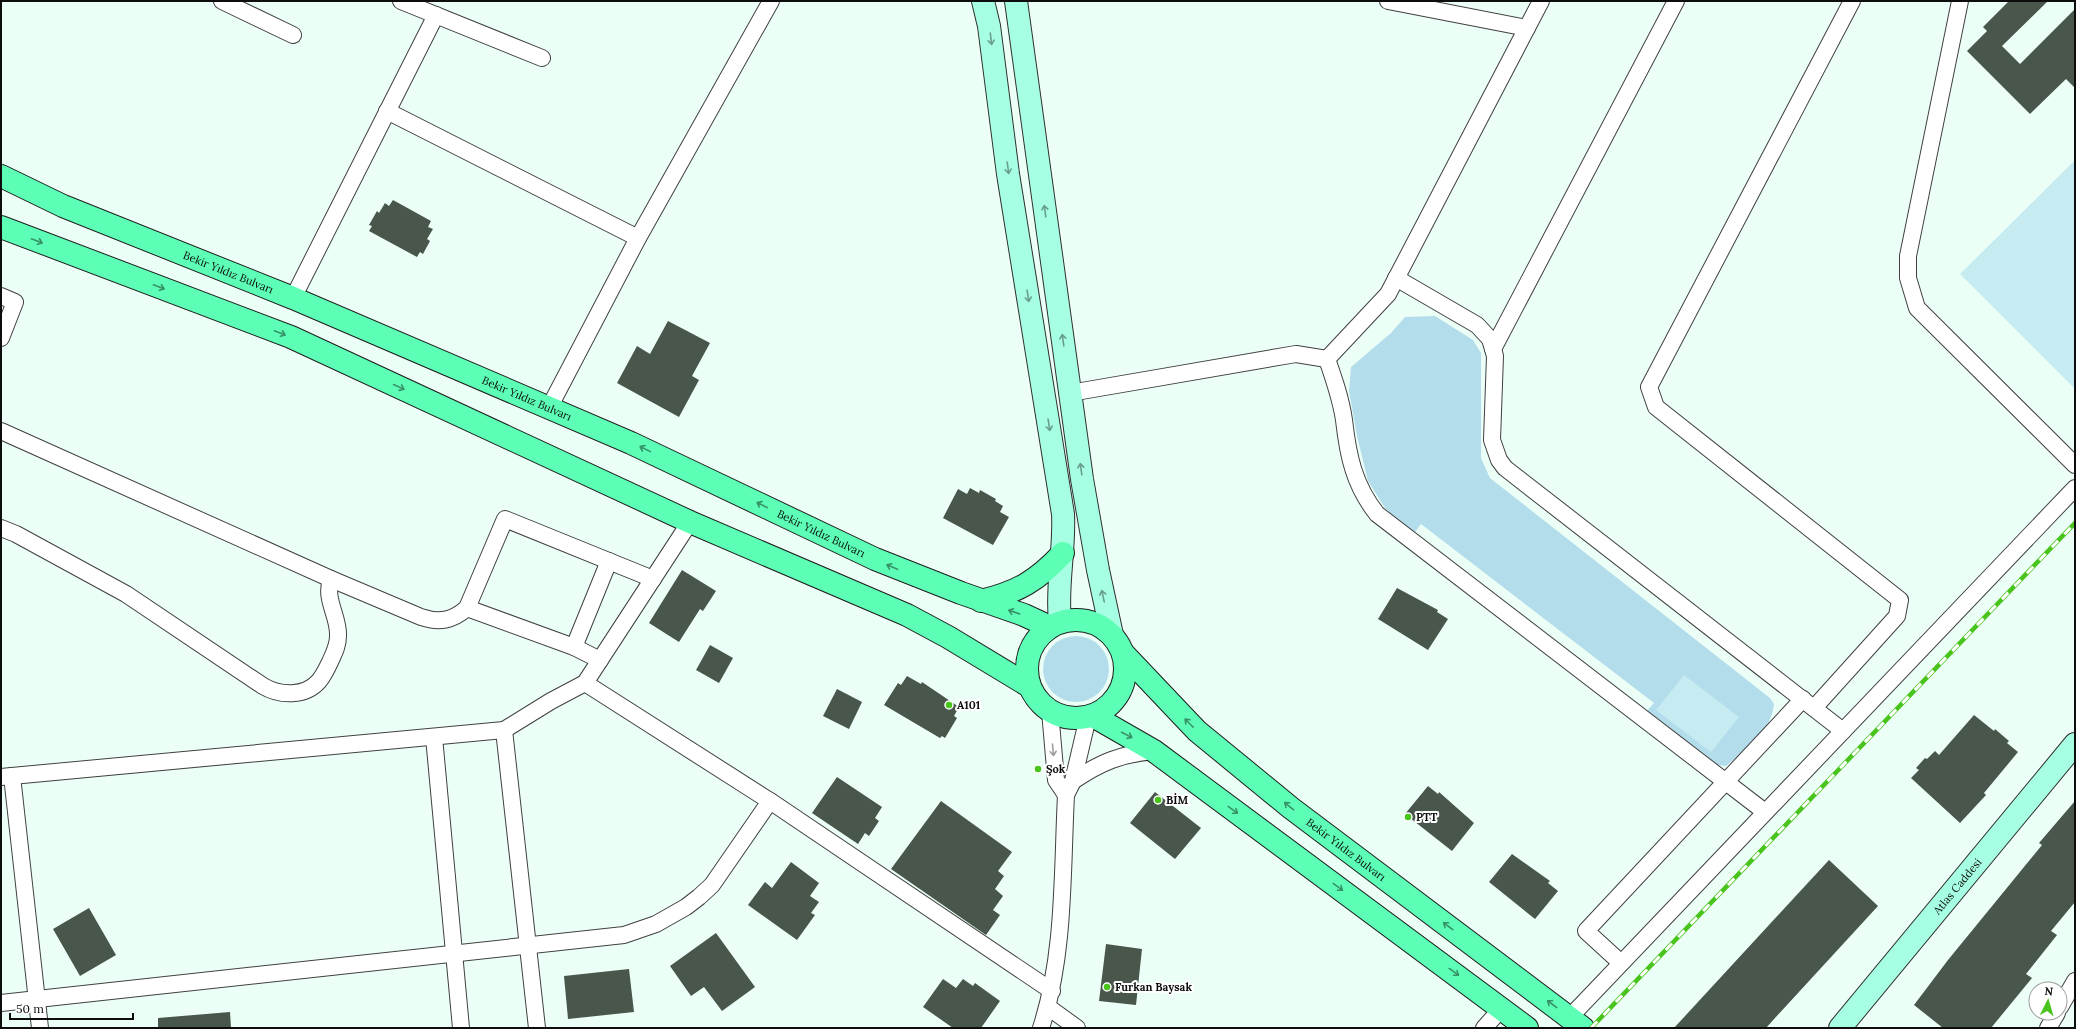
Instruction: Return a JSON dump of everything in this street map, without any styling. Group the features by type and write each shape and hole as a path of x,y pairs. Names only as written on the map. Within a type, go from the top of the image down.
{"main road":[{"name":"Bekir Yıldız Bulvarı","path":"2,175 63,206 293,298 631,443 875,559 981,600 1055,625"},
{"path":"1,227 291,337 690,522 907,615 955,641 1029,686"},
{"path":"981,600 1007,594 1025,586 1048,570 1063,553"},
{"path":"1071,620 1093,623 1112,635 1123,653 1126,675 1118,696 1103,711 1090,717 1071,719 1050,711 1041,704 1029,686 1027,675 1029,653 1034,643 1055,625 1071,620"},
{"name":"Bekir Yıldız Bulvarı","path":"1123,653 1197,731 1292,808 1576,1023"},
{"path":"1090,717 1154,751 1527,1028"}],"street":[{"path":"222,1 293,34"},
{"path":"401,1 542,58"},
{"path":"549,408 638,238 771,1"},
{"path":"983,1 989,26 1008,174 1063,514 1063,553 1055,625"},
{"path":"1016,1 1089,523 1112,635"},
{"path":"1388,1 1527,28"},
{"path":"1326,359 1388,294 1541,1"},
{"path":"1493,349 1676,1"},
{"path":"1621,964 1586,931 1725,782 1808,704 1897,616 1900,600 1656,407 1649,387 1852,1"},
{"path":"1960,1 1908,256 1910,288 1917,308 2075,465"},
{"path":"293,298 436,15"},
{"path":"388,111 638,238"},
{"path":"1396,278 1477,325 1490,339 1493,349 1492,440 1499,460 1505,468 1843,730"},
{"path":"1,296 15,302 1,338"},
{"path":"1070,392 1296,354 1326,359"},
{"path":"1326,359 1340,398 1346,443 1354,473 1367,501 1377,514 1765,812"},
{"path":"1,431 332,579 434,621 452,618 467,608 505,519 653,579"},
{"path":"1576,1023 1621,964 2075,488"},
{"path":"40,1028 38,999 7,777 504,730 551,701 585,683 690,522"},
{"path":"1,528 16,534 126,594 263,686 278,693 292,694 313,686 324,674 336,649 338,624 329,593 332,579"},
{"path":"574,647 609,561"},
{"path":"467,608 574,647 600,660"},
{"path":"585,683 770,801 1050,999 1077,1028"},
{"path":"1050,711 1056,780 1069,788"},
{"path":"1041,1028 1050,999 1058,953 1069,788 1090,717"},
{"path":"504,730 537,1028"},
{"path":"434,737 461,1028"},
{"name":"Atlas Caddesi","path":"1840,1028 2075,744"},
{"path":"1069,788 1095,766 1107,761 1137,753 1154,751"},
{"path":"1,1003 624,935 640,930 671,916 686,907 712,885 770,801"},
{"path":"2068,993 2075,981"},
{"path":"1484,1028 1502,1008"}],"shaded area":[{"path":"2075,160 2075,389 1960,274"},
{"path":"1435,316 1473,340 1481,353 1481,458 1490,478 1770,698 1774,704 1772,714 1763,732 1749,747 1726,766 1717,765 1644,714 1654,703 1421,524 1413,535 1385,508 1368,481 1357,436 1349,391 1351,367 1391,333 1405,317"},
{"path":"1076,636 1089,638 1099,646 1107,656 1109,669 1107,682 1099,692 1089,700 1076,702 1063,700 1053,692 1045,682 1043,669 1045,656 1053,646 1063,638"},
{"path":"1684,675 1739,717 1711,752 1656,710"}],"building":[{"path":"2009,1 2048,1 2002,46 2020,64 2075,9 2075,88 2066,79 2030,114 1967,51 1987,31 1983,27"},
{"path":"393,200 431,221 428,227 433,229 427,239 430,241 423,254 420,252 417,257 369,231 372,226 369,225 377,211 379,213 385,203 389,206"},
{"path":"668,321 710,343 692,376 699,380 679,417 617,383 637,346 650,354"},
{"path":"970,488 979,493 980,490 996,499 995,501 1003,506 1000,512 1009,517 993,545 943,518 958,489 967,494"},
{"path":"682,570 716,591 703,611 700,609 679,642 649,623"},
{"path":"1397,588 1438,610 1437,612 1448,619 1428,650 1378,619"},
{"path":"710,645 733,658 719,683 696,670"},
{"path":"907,676 921,684 922,682 959,707 954,716 957,718 945,738 942,736 940,738 884,705 898,683 901,685"},
{"path":"837,689 862,702 849,729 823,716"},
{"path":"1974,715 1994,731 1995,729 2009,741 2007,743 2018,752 1984,793 1986,795 1960,823 1911,778 1919,770 1916,768 1925,758 1927,759 1935,751 1939,755"},
{"path":"837,777 882,807 875,818 879,821 869,836 865,833 858,844 812,813"},
{"path":"1428,786 1438,794 1439,792 1474,823 1452,851 1405,814"},
{"path":"1155,792 1201,828 1175,859 1130,823"},
{"path":"941,801 1012,852 998,871 1004,876 995,889 1003,896 993,910 1000,915 986,935 891,869"},
{"path":"2075,801 2075,902 2051,931 2057,935 2026,974 2032,978 1991,1028 1943,1028 1914,1005 1948,960 2042,845 2039,843"},
{"path":"1512,854 1550,881 1548,883 1558,891 1535,919 1489,882"},
{"path":"1829,860 1878,906 1766,1028 1674,1028"},
{"path":"791,862 819,883 810,896 819,902 811,913 815,915 797,940 748,905 765,882 772,888"},
{"path":"89,908 116,955 80,976 53,929"},
{"path":"716,933 755,987 722,1011 704,987 691,996 670,966"},
{"path":"1106,944 1142,949 1136,1005 1099,1001"},
{"path":"629,969 634,1012 568,1019 564,976"},
{"path":"943,979 956,988 963,979 973,986 975,983 1000,1001 981,1028 953,1028 923,1007"},
{"path":"230,1012 231,1028 158,1028 158,1018"}],"railway":[{"path":"1591,1028 2075,523"}],"place":[{"name":"A101","path":"949,705"},
{"name":"Şok","path":"1038,769"},
{"name":"BİM","path":"1158,800"},
{"name":"PTT","path":"1408,817"},
{"name":"Furkan Baysak","path":"1107,987"}]}
